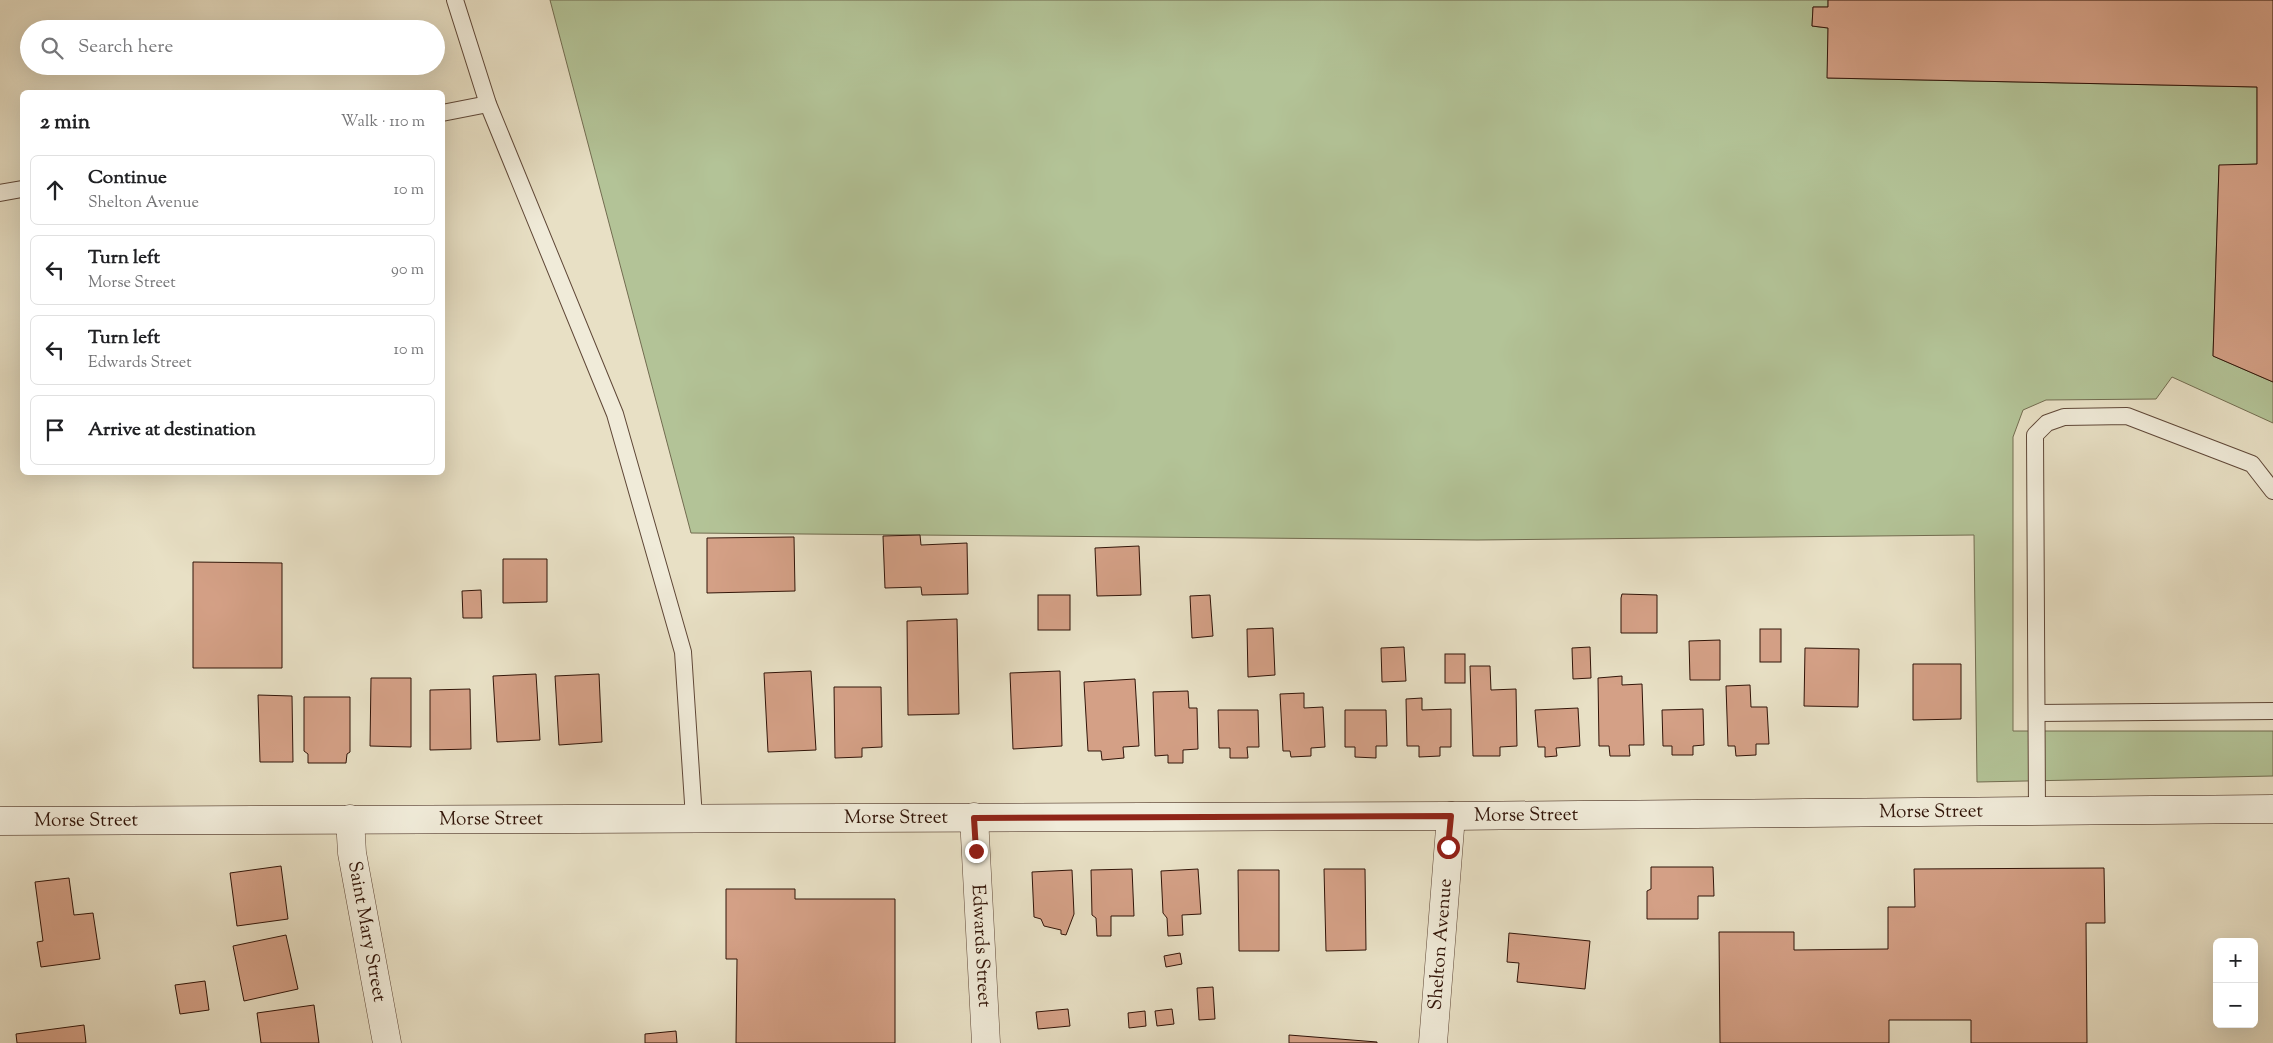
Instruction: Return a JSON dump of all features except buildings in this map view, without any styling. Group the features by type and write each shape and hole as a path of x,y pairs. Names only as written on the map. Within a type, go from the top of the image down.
{"main road":[{"name":"Morse Street","path":"0,820 1451,816 2273,809"},
{"name":"Shelton Avenue","path":"1432,1043 1451,816"},
{"name":"Edwards Street","path":"974,818 986,1043"},
{"name":"Saint Mary Street","path":"350,819 352,854 387,1043"}],"lane":[{"path":"455,0 488,104 614,414 631,471 683,652 694,818"},
{"path":"445,112 488,104"},
{"path":"0,193 20,189"},
{"path":"2037,811 2034,435 2047,423 2064,417 2127,416 2252,464 2273,491"},
{"path":"2036,713 2273,711"}],"green space":[{"path":"550,0 1828,0 1828,7 1813,7 1812,26 1828,28 1828,78 2257,87 2257,164 2219,166 2213,356 2273,382 2273,423 2172,377 2156,399 2046,400 2023,410 2013,437 2013,731 2273,731 2273,776 1977,782 1974,535 1477,540 691,533"}],"route":[{"path":"976,851 974,818 1451,816 1448,847"}]}
